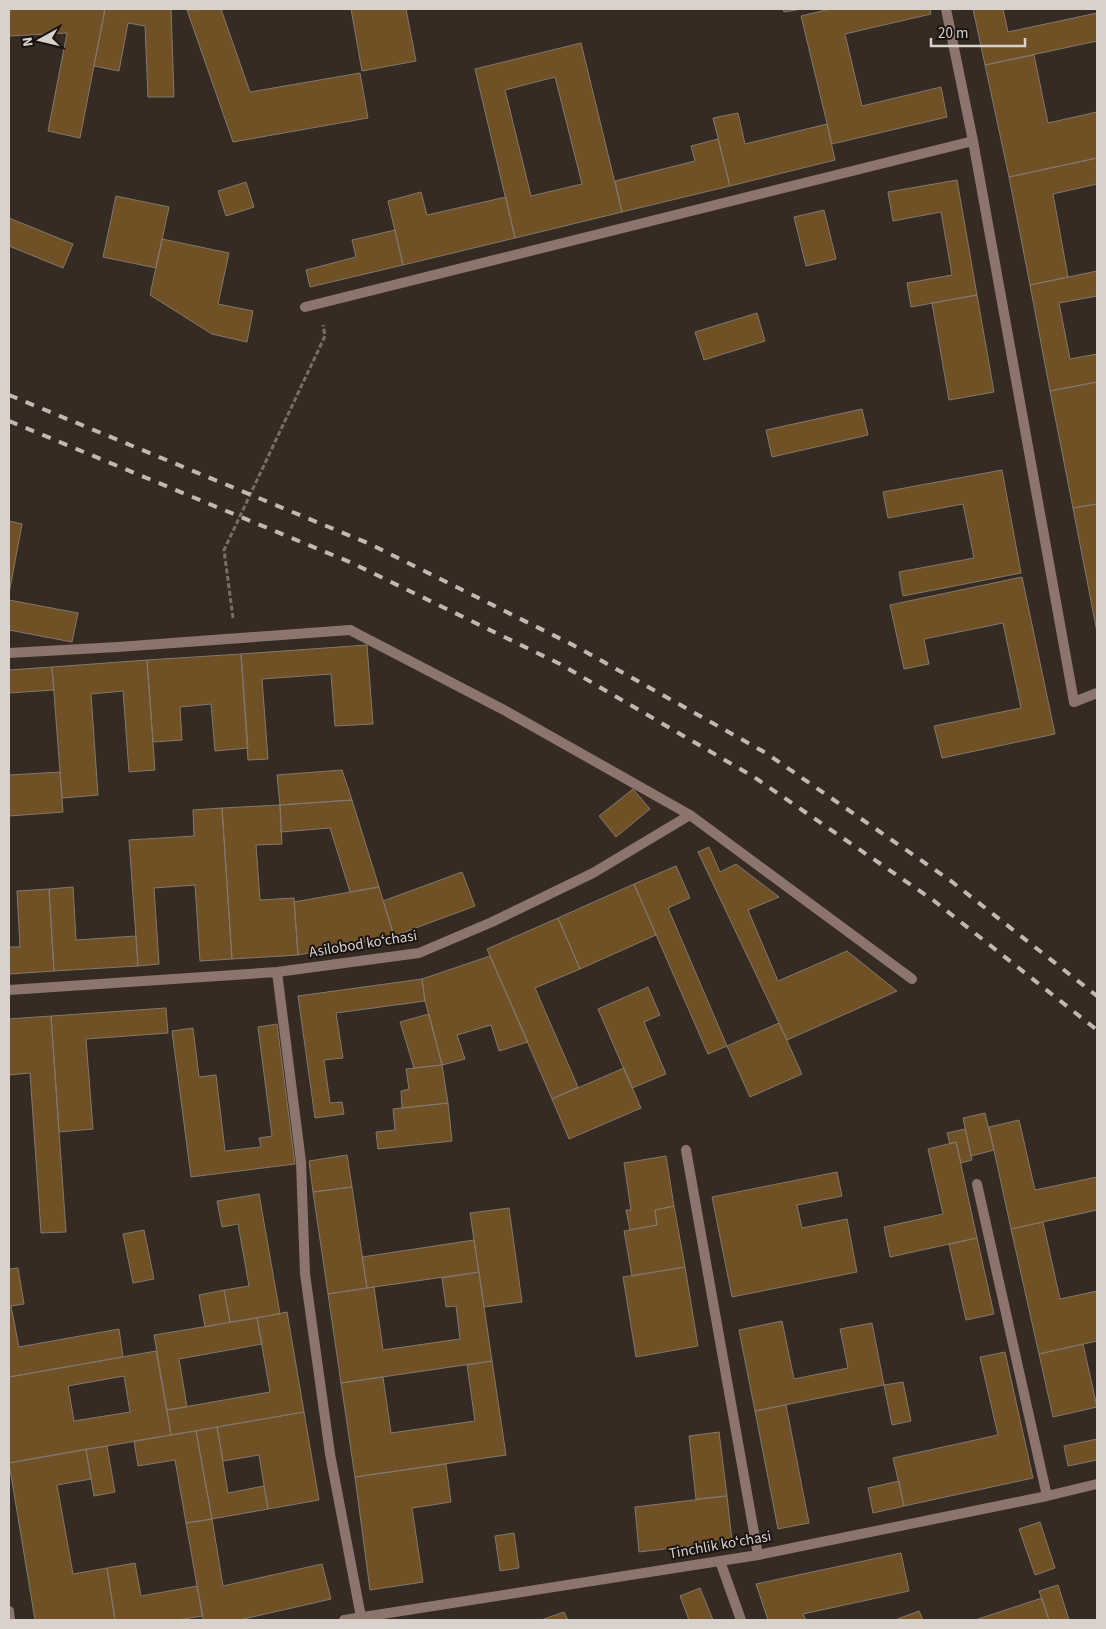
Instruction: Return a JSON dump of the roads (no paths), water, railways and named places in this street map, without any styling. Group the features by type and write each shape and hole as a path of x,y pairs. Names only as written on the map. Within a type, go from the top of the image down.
{"street":[{"path":"946,9 973,141 1074,702 1097,693"},
{"path":"305,307 973,141"},
{"path":"9,653 350,630 504,710 690,815 912,979"},
{"name":"Asilobod koʻchasi","path":"9,990 277,972 419,953 492,922 593,873 690,815"},
{"path":"277,972 301,1162 305,1274 330,1454 361,1617"},
{"path":"686,1150 758,1555"},
{"path":"977,1184 1047,1496"},
{"name":"Tinchlik koʻchasi","path":"344,1620 758,1555 1097,1484"},
{"path":"720,1561 741,1620"},
{"path":"9,1612 10,1620"}],"railway":[{"path":"9,395 370,544 577,647 766,753 951,881 1097,996"},
{"path":"9,421 352,563 560,664 754,777 933,900 1097,1030"}]}
